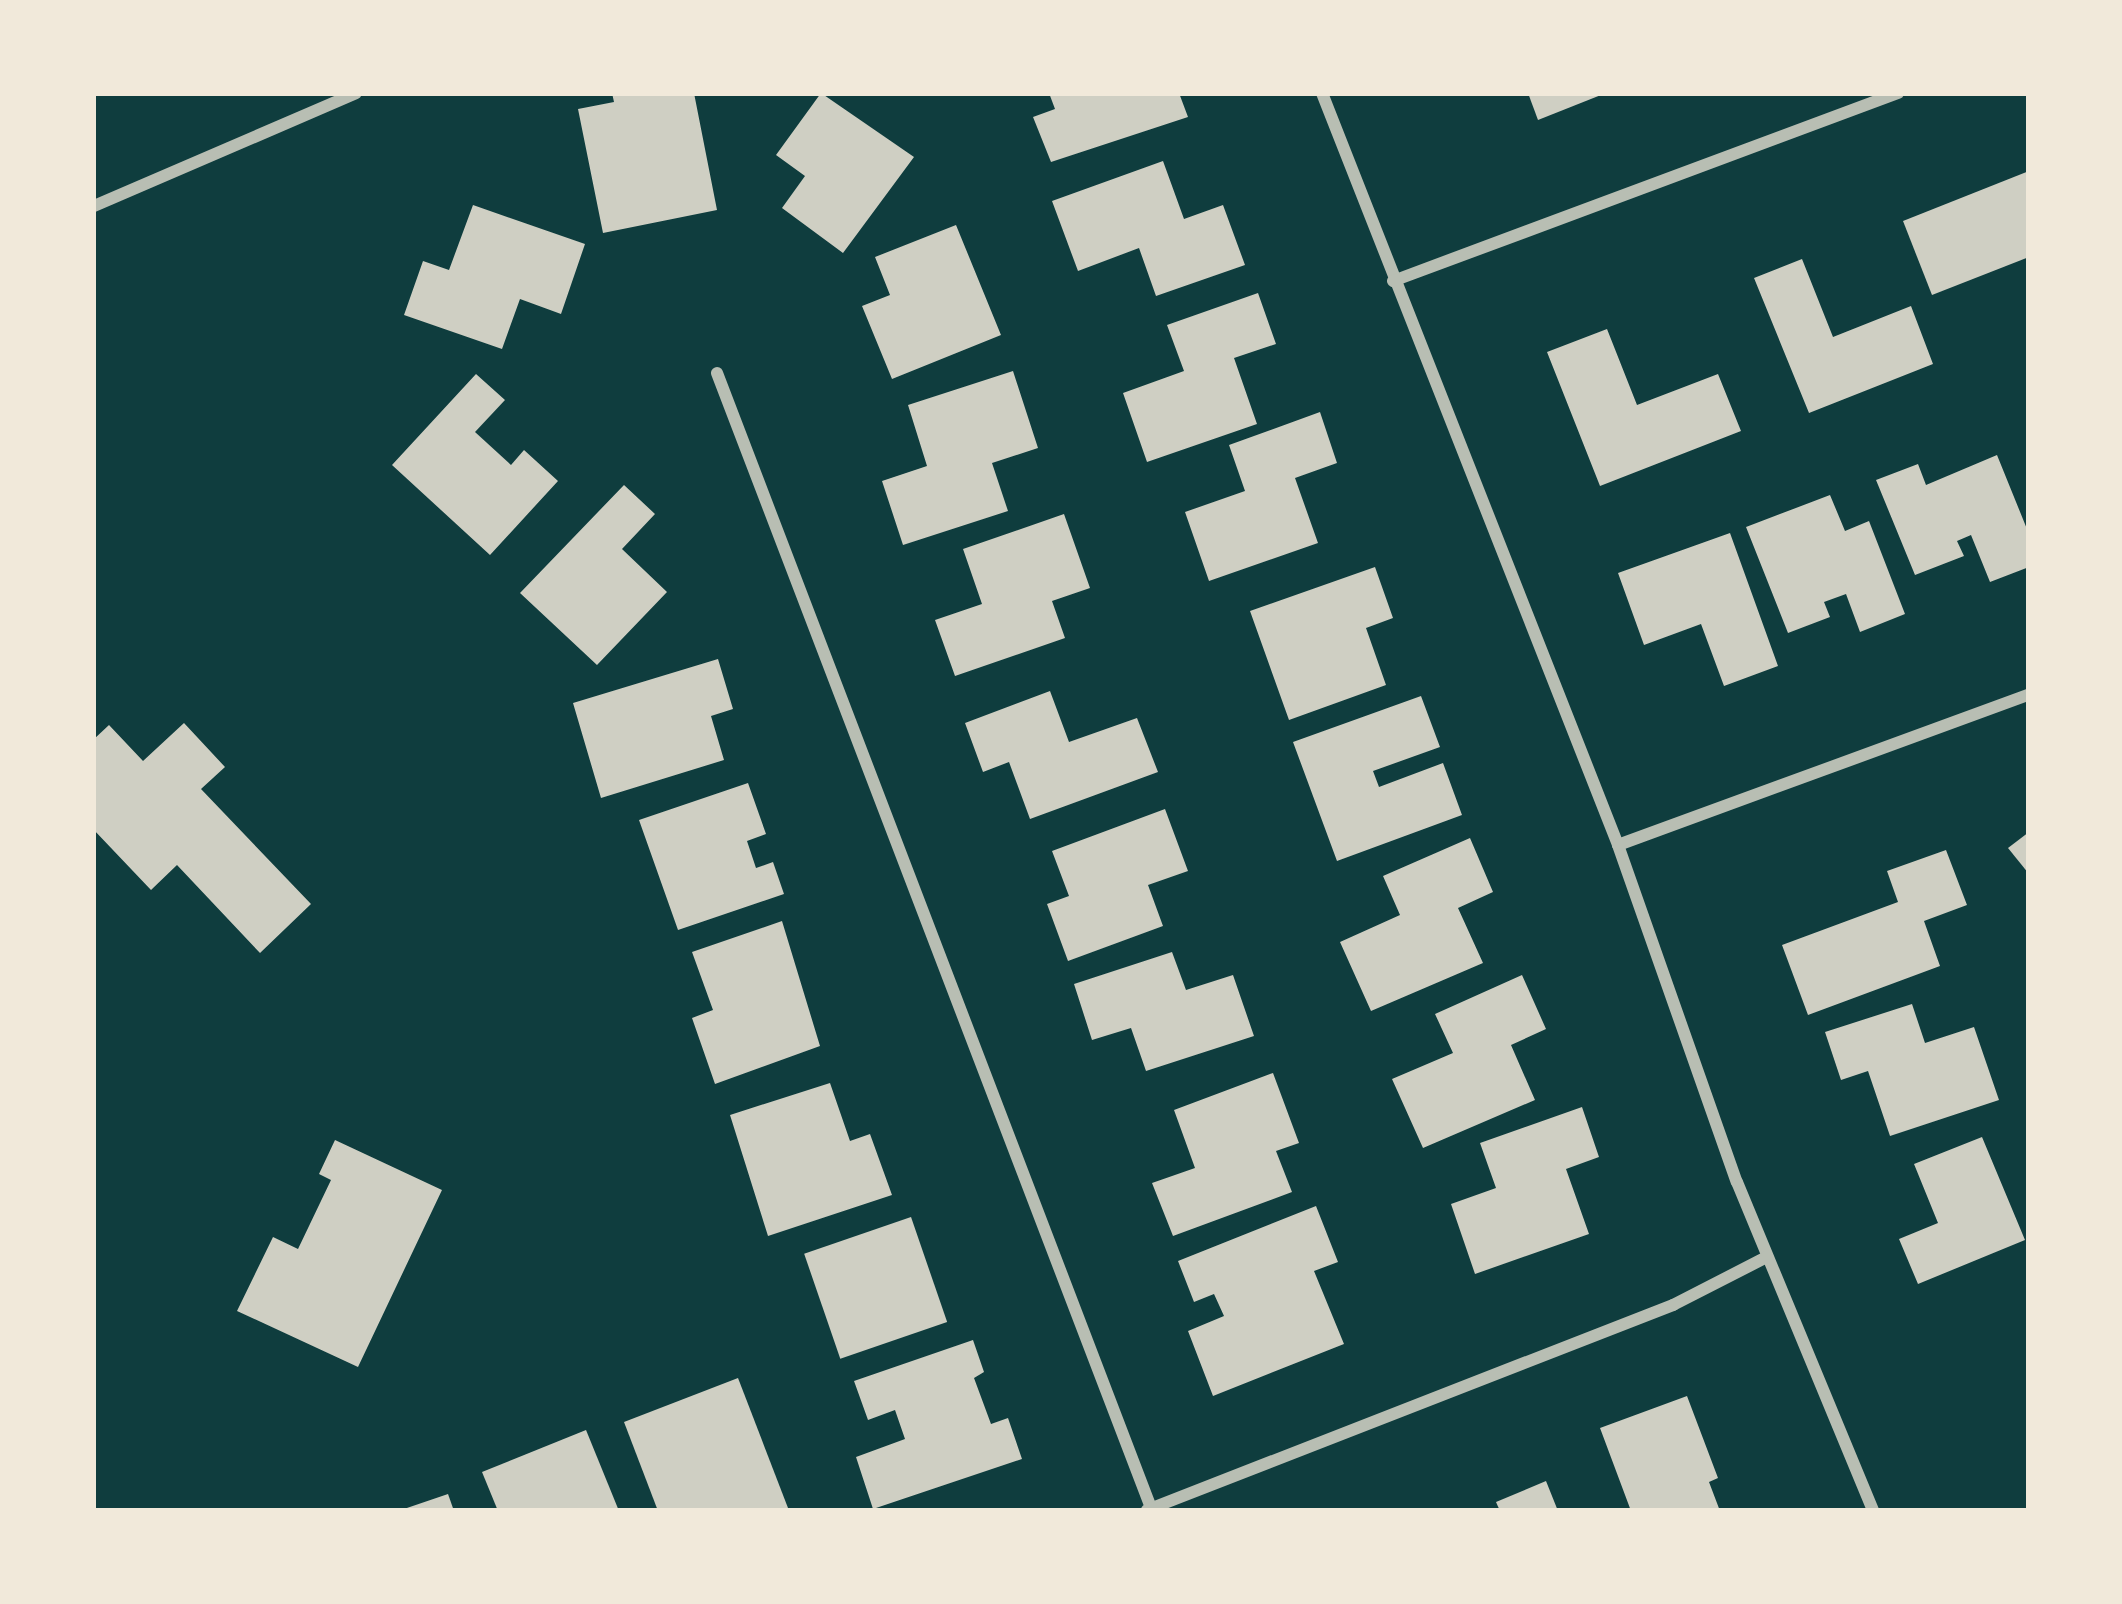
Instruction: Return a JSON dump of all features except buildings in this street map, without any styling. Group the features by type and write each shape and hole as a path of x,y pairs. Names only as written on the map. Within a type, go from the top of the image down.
{"street":[{"path":"94,206 356,93"},
{"path":"1322,93 1618,845 1767,1257 1873,1511"},
{"path":"1394,281 1898,93"},
{"path":"716,373 1148,1510 1673,1305 1767,1257"},
{"path":"1618,845 2029,695"}]}
